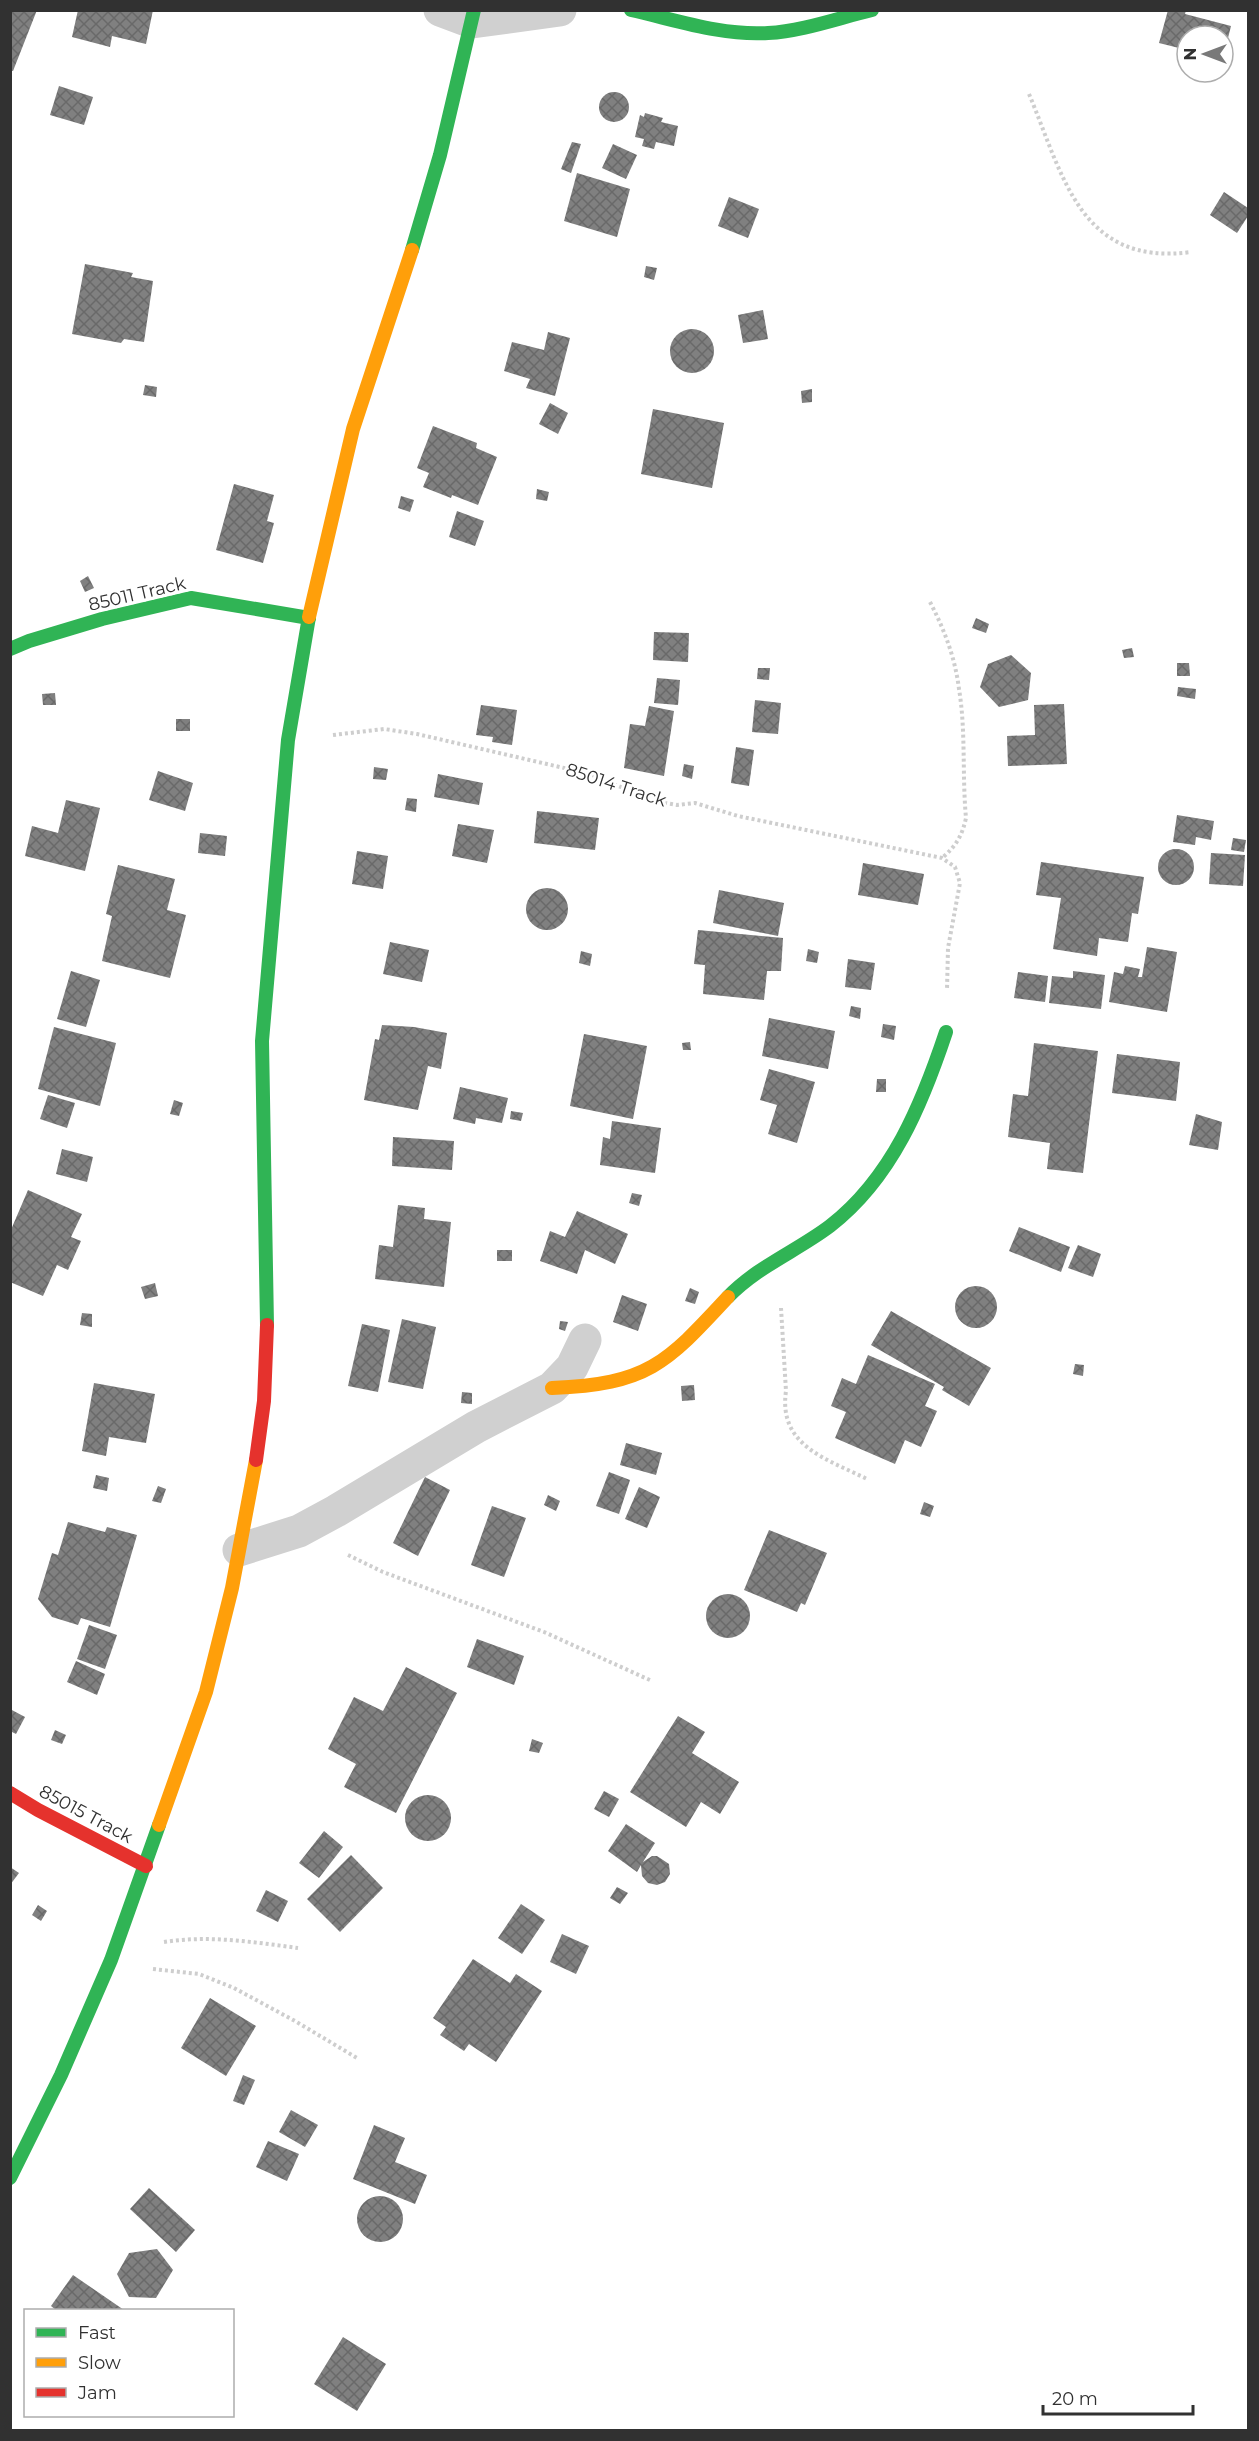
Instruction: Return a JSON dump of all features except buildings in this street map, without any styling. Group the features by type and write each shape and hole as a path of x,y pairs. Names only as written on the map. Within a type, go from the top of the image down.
{"street":[{"path":"440,10 473,16 560,10"},
{"path":"631,10 723,29 766,34 794,31 872,10"},
{"path":"10,2178 61,2075 111,1960 206,1692 232,1587 264,1401 267,1326 262,1041 288,740 309,618 353,429 409,260 440,155 473,16"},
{"name":"85011 Track","path":"10,649 102,619 191,598 309,618"},
{"path":"552,1388 582,1388 611,1382 636,1375 659,1364 707,1321 742,1284 777,1257 808,1241 831,1225 868,1190 905,1133 929,1085 946,1032"},
{"path":"239,1550 299,1531 477,1427 552,1388 572,1367 585,1340"},
{"name":"85015 Track","path":"10,1793 146,1866"}],"path":[{"path":"1029,94 1072,198 1088,219 1107,236 1127,247 1147,253 1170,255 1191,252"},
{"path":"930,602 951,650 960,689 966,818 963,832 955,847 942,858 955,867 960,883 948,948 946,1032"},
{"name":"85014 Track","path":"288,740 384,729 417,734 590,774 654,801 677,805 695,803 738,816 942,858"},
{"path":"777,1257 785,1380 784,1403 790,1428 808,1449 867,1479"},
{"path":"299,1531 382,1572 544,1632 652,1681"},
{"path":"111,1960 150,1944 190,1938 240,1940 298,1948"},
{"path":"111,1960 157,1970 199,1974 234,1988 357,2058"}],"traffic: fast":[{"path":"412,250 440,155 474,10"},
{"path":"631,10 699,26 751,33 794,30 872,10"},
{"path":"10,649 102,619 191,598 309,618"},
{"path":"267,1325 262,1041 288,740 309,617"},
{"path":"728,1297 752,1276 830,1226 871,1186 888,1163 915,1112 946,1032"},
{"path":"10,2178 61,2075 111,1960 159,1825"}],"traffic: slow":[{"path":"309,617 353,429 412,250"},
{"path":"552,1388 611,1382 653,1366 688,1339 728,1297"},
{"path":"159,1825 206,1692 232,1588 256,1460"}],"traffic: jam":[{"path":"256,1460 264,1401 267,1325"},
{"path":"10,1793 146,1866"}]}
